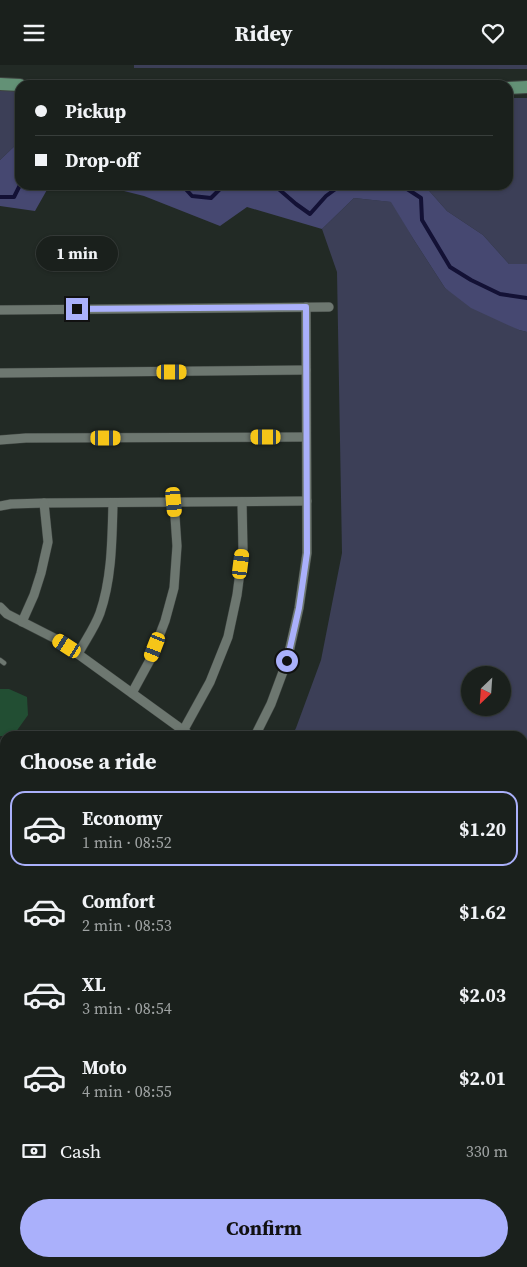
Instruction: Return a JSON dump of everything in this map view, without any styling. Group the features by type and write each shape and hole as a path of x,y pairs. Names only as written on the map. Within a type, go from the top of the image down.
{"main road":[{"path":"0,84 15,85"},
{"path":"513,88 527,87"}],"street":[{"path":"257,731 287,661 299,608 307,553 306,307"},
{"path":"0,310 329,307"},
{"path":"0,373 306,370"},
{"path":"0,440 26,438 306,437"},
{"path":"0,506 44,503 307,501"},
{"path":"132,693 150,660 165,621 174,588 177,546 174,502"},
{"path":"188,731 228,637 237,595 243,549 242,502"},
{"path":"22,622 34,595 48,542 44,503"},
{"path":"78,654 99,614 107,583 112,544 113,503"},
{"path":"0,607 22,622 56,639 184,731"}],"shaded area":[{"path":"134,65 527,65 527,69 134,68"},
{"path":"0,91 15,91 15,146 0,160"},
{"path":"513,98 527,98 527,264 509,264 483,235 447,211 428,190 513,190"},
{"path":"15,146 15,190 47,190 35,211 0,206 0,160"},
{"path":"120,190 428,190 447,211 483,235 509,264 527,264 527,332 471,308 445,288 391,202 354,198 322,229 247,207 220,226 144,196"},
{"path":"354,198 392,202 445,288 519,330 527,332 527,731 294,731 321,660 342,553 337,272 322,229"}],"building":[{"path":"0,689 9,689 27,697 28,715 17,731 0,731"}],"waterway":[{"path":"0,197 14,197 18,190"},
{"path":"187,190 192,196 211,198 219,190"},
{"path":"280,190 310,214 326,196 334,190"},
{"path":"409,190 421,198 422,220 450,267 500,294 527,298"}],"route":[{"path":"77,309 306,307 307,553 299,608 287,661"}]}
